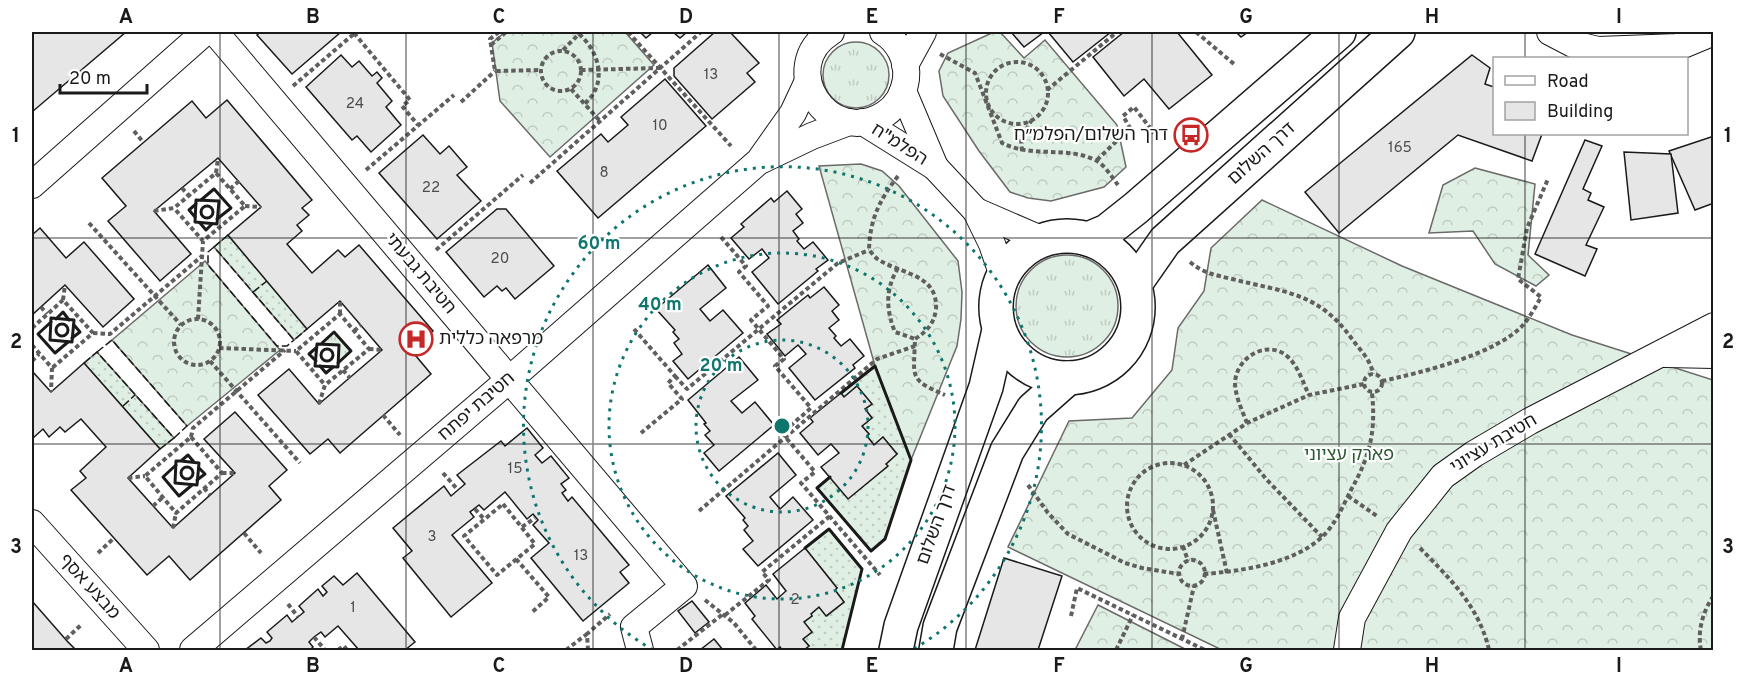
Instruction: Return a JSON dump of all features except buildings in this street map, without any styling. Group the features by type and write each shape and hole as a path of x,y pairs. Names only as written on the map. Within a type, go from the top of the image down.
{"street":[{"path":"32,185 205,32"},
{"name":"חטיבת גבעתי","path":"215,32 684,586"},
{"path":"800,32 809,71"},
{"name":"חטיבת יפתח","path":"193,651 509,380 759,161 793,113 809,71 813,50 824,36 831,32"},
{"path":"883,32 897,44 905,65 907,72 903,91"},
{"path":"1088,239 1107,231 1136,208 1339,32"},
{"name":"דרך השלום","path":"1135,284 1165,241 1398,32"},
{"path":"1550,32 1573,44 1598,50 1678,47 1713,32"},
{"path":"905,65 930,42"},
{"name":"הפלמ\"ח","path":"809,71 813,97 823,110 835,118 856,122 935,167 976,211 992,244 1003,276"},
{"name":"חטיבת יפתח","path":"759,161 812,136 856,122 877,119 889,111 899,100 903,91"},
{"name":"הפלמ\"ח","path":"903,91 935,167"},
{"name":"הפלמ\"ח","path":"976,211 1043,240"},
{"path":"1065,235 1088,239 1108,249 1125,264 1135,284 1138,306 1135,328 1125,348 1110,364 1090,374 1068,378 1046,375 1026,365 1010,350 999,330 995,309 998,287 1007,267 1023,250 1043,240 1065,235"},
{"name":"חטיבת עציוני","path":"1347,651 1352,618 1399,531 1443,476 1474,454 1530,421 1713,326"},
{"name":"דרך השלום","path":"896,651 901,626 987,387 999,330"},
{"name":"חטיבת עציוני","path":"1662,354 1713,355"},
{"path":"936,651 940,627 1007,451 1033,409 1068,378"},
{"name":"מבצע אסף","path":"32,523 146,651"},
{"path":"640,651 634,627 684,586"}],"path":[{"path":"274,102 355,32 410,100 402,106 418,125"},
{"path":"495,71 490,39 499,32"},
{"path":"491,45 506,32"},
{"path":"628,32 730,146"},
{"path":"530,183 701,32"},
{"path":"1047,90 1117,32"},
{"path":"1196,32 1234,64"},
{"path":"562,51 579,33 593,51 599,70 597,88 584,104"},
{"path":"930,42 975,73 988,103 993,113 1001,120 1021,124 1038,116 1047,98 1044,79 1038,71 1030,65 1010,63 1000,67 987,83 988,103 1002,143 1022,151 1072,154 1097,160 1118,184"},
{"path":"562,51 575,55 579,60 580,80 571,89 557,91 551,89 542,79 541,70 545,59 550,54 562,51"},
{"path":"581,70 660,68"},
{"path":"461,102 495,71 541,70"},
{"path":"571,89 600,121"},
{"path":"375,163 454,95"},
{"path":"1097,160 1130,128 1123,116 1134,107 1154,133"},
{"path":"1022,151 1021,139 1032,120"},
{"path":"133,131 143,142"},
{"path":"154,212 174,208 216,172 218,158"},
{"path":"216,172 245,206"},
{"path":"415,268 523,175"},
{"path":"868,250 874,215 883,196 898,176"},
{"path":"1382,381 1417,374 1468,357 1507,338 1524,325 1541,297 1518,279 1527,228 1548,179"},
{"path":"230,189 239,181"},
{"path":"182,188 189,195"},
{"path":"203,241 245,206 261,207"},
{"path":"174,208 203,241 198,319"},
{"path":"89,223 180,326"},
{"path":"721,237 746,266 739,272 768,306 751,320 784,359 775,366 811,408 782,433 815,471 801,483 880,575"},
{"path":"868,250 879,260 923,281 935,294 936,312 933,322 915,339 916,379 921,384 945,395"},
{"path":"634,329 687,389 838,263 868,250"},
{"path":"52,368 93,333 110,334 202,256"},
{"path":"1190,262 1203,272 1275,288 1306,298 1331,314 1346,330 1370,364 1372,374"},
{"path":"898,268 890,281 891,323 895,332 915,339"},
{"path":"32,328 63,300 65,285"},
{"path":"63,300 93,333"},
{"path":"296,351 339,314 340,301"},
{"path":"41,307 47,314"},
{"path":"339,314 369,349"},
{"path":"198,319 208,322 218,333 217,355 200,365 190,364 177,355 174,339 180,326 190,320 198,319"},
{"path":"354,331 361,325"},
{"path":"32,345 52,368 51,392"},
{"path":"699,511 877,359 915,346"},
{"path":"219,348 296,351 325,385"},
{"path":"319,404 325,385 369,349 382,350"},
{"path":"1247,423 1236,394 1235,382 1237,371 1252,353 1265,349 1280,351 1297,368 1309,395"},
{"path":"128,478 145,477 190,437 193,428 285,350"},
{"path":"32,361 39,354"},
{"path":"210,361 300,463"},
{"path":"343,370 350,378"},
{"path":"1372,374 1379,376 1382,381 1380,390 1372,393 1366,390 1364,384 1365,379 1372,374"},
{"path":"641,433 682,399 668,383 675,376"},
{"path":"1184,465 1247,423 1309,395 1364,384"},
{"path":"1204,574 1227,573 1269,564 1297,553 1322,537 1337,517 1362,471 1375,419 1372,393"},
{"path":"383,415 400,435"},
{"path":"1229,434 1266,480 1322,537"},
{"path":"190,437 222,473"},
{"path":"1213,510 1209,523 1192,543 1165,549 1141,538 1132,526 1127,512 1127,498 1132,484 1142,472 1155,466 1169,463 1184,465 1197,472 1206,483 1212,496 1227,573"},
{"path":"173,528 177,513 204,488 222,473 235,473"},
{"path":"443,473 458,490"},
{"path":"145,477 177,513"},
{"path":"1024,479 1048,513 1068,534 1125,563 1179,574"},
{"path":"204,488 210,495"},
{"path":"1348,496 1385,521"},
{"path":"153,506 163,497"},
{"path":"503,504 522,527 536,544 497,575 464,536 503,504"},
{"path":"475,508 484,519"},
{"path":"677,651 769,580 762,572 830,516"},
{"path":"522,527 535,518"},
{"path":"244,533 261,553"},
{"path":"98,552 114,538"},
{"path":"1413,541 1462,592 1481,624 1489,651"},
{"path":"1183,546 1188,561"},
{"path":"516,559 549,597 531,613"},
{"path":"1188,561 1200,564 1204,574 1201,582 1194,586 1186,585 1179,574 1181,566 1188,561"},
{"path":"684,586 724,614 756,651"},
{"path":"1182,639 1194,586"},
{"path":"1071,616 1077,588 1205,651"},
{"path":"1701,651 1700,628 1707,605 1713,596"},
{"path":"288,603 298,616"},
{"path":"1116,651 1133,615"},
{"path":"66,639 81,625"},
{"path":"566,651 587,634"},
{"path":"314,637 325,651"},
{"path":"338,651 344,646 347,651"}],"green space":[{"path":"505,32 625,32 654,65 550,157 500,101 492,43"},
{"path":"994,32 1000,32 1024,58 1045,40 1117,125 1126,167 1104,187 1051,201 1028,198 1010,192 979,151 943,96 939,71 948,53"},
{"path":"856,42 869,45 879,52 886,62 889,75 886,88 879,98 869,105 856,108 843,105 833,98 826,88 823,75 826,62 833,52 843,45"},
{"path":"861,164 882,171 899,186 958,261 962,292 957,346 911,460 875,366 819,166"},
{"path":"1475,168 1535,184 1528,255 1549,275 1536,286 1495,264 1473,231 1429,233 1443,185"},
{"name":"פארק עציוני","path":"1262,200 1402,266 1572,335 1713,380 1713,650 1222,650 1008,547 1069,421 1132,418 1172,370 1178,328 1204,291 1211,248"},
{"path":"228,235 307,329 294,340 214,247"},
{"path":"1067,255 1086,259 1103,270 1114,287 1118,306 1114,325 1103,342 1086,353 1067,357 1048,353 1031,342 1020,325 1016,306 1020,287 1031,270 1048,259"},
{"path":"205,261 280,350 187,426 112,340"},
{"path":"334,332 351,351 338,363 339,345 321,344"},
{"path":"97,352 174,438 160,449 84,363"},
{"path":"875,366 911,460 885,539 871,551 817,488 830,477 848,498 887,467 886,464 897,454 883,437 874,445 867,436 869,434 862,426 872,418 865,409 872,404 857,386 844,397 841,393"},
{"path":"829,529 862,569 842,650 804,650 809,646 803,639 812,632 804,622 819,607 827,616 844,602 835,590 837,588 805,548"},
{"path":"1098,605 1187,650 1075,650"}],"fence":[{"path":"228,235 214,247 294,340 307,329"},
{"path":"214,247 208,252 208,265 277,346 287,346 294,340"},
{"path":"253,292 267,281"},
{"path":"97,352 112,340 187,426 174,438"},
{"path":"84,363 97,352 174,438 160,449"},
{"path":"123,406 135,395"}],"wall":[{"path":"201,200 214,189 231,208 217,219"},
{"path":"196,200 219,201 217,224 195,222 196,200"},
{"path":"195,217 189,210 196,204"},
{"path":"209,206 213,212 209,218 205,218 201,210 209,206"},
{"path":"200,223 206,230 212,224"},
{"path":"56,319 63,312 69,320"},
{"path":"51,318 74,320 72,342 50,340 51,318"},
{"path":"51,322 38,334 55,353 68,342"},
{"path":"64,324 68,330 64,336 60,336 56,328 64,324"},
{"path":"72,338 80,332 74,325"},
{"path":"322,343 334,332 351,351 338,363"},
{"path":"317,344 339,345 338,367 315,366 317,344"},
{"path":"316,348 309,354 316,361"},
{"path":"329,349 333,355 329,361 325,361 321,353 329,349"},
{"path":"320,366 326,373 333,367"},
{"path":"830,477 817,488 871,551 885,539 911,460 875,366 841,393"},
{"path":"181,461 199,463 197,485 175,483 176,461 181,461 188,455 194,462"},
{"path":"176,465 163,477 179,496 192,485"},
{"path":"189,467 193,473 189,479 185,479 181,471 189,467"},
{"path":"197,480 205,474 199,468"},
{"path":"805,548 829,529 862,569 842,650"}],"place":[{"name":"דרך השלום/הפלמ״ח","path":"1191,135"},
{"name":"מרפאה כללית","path":"416,339"}]}
